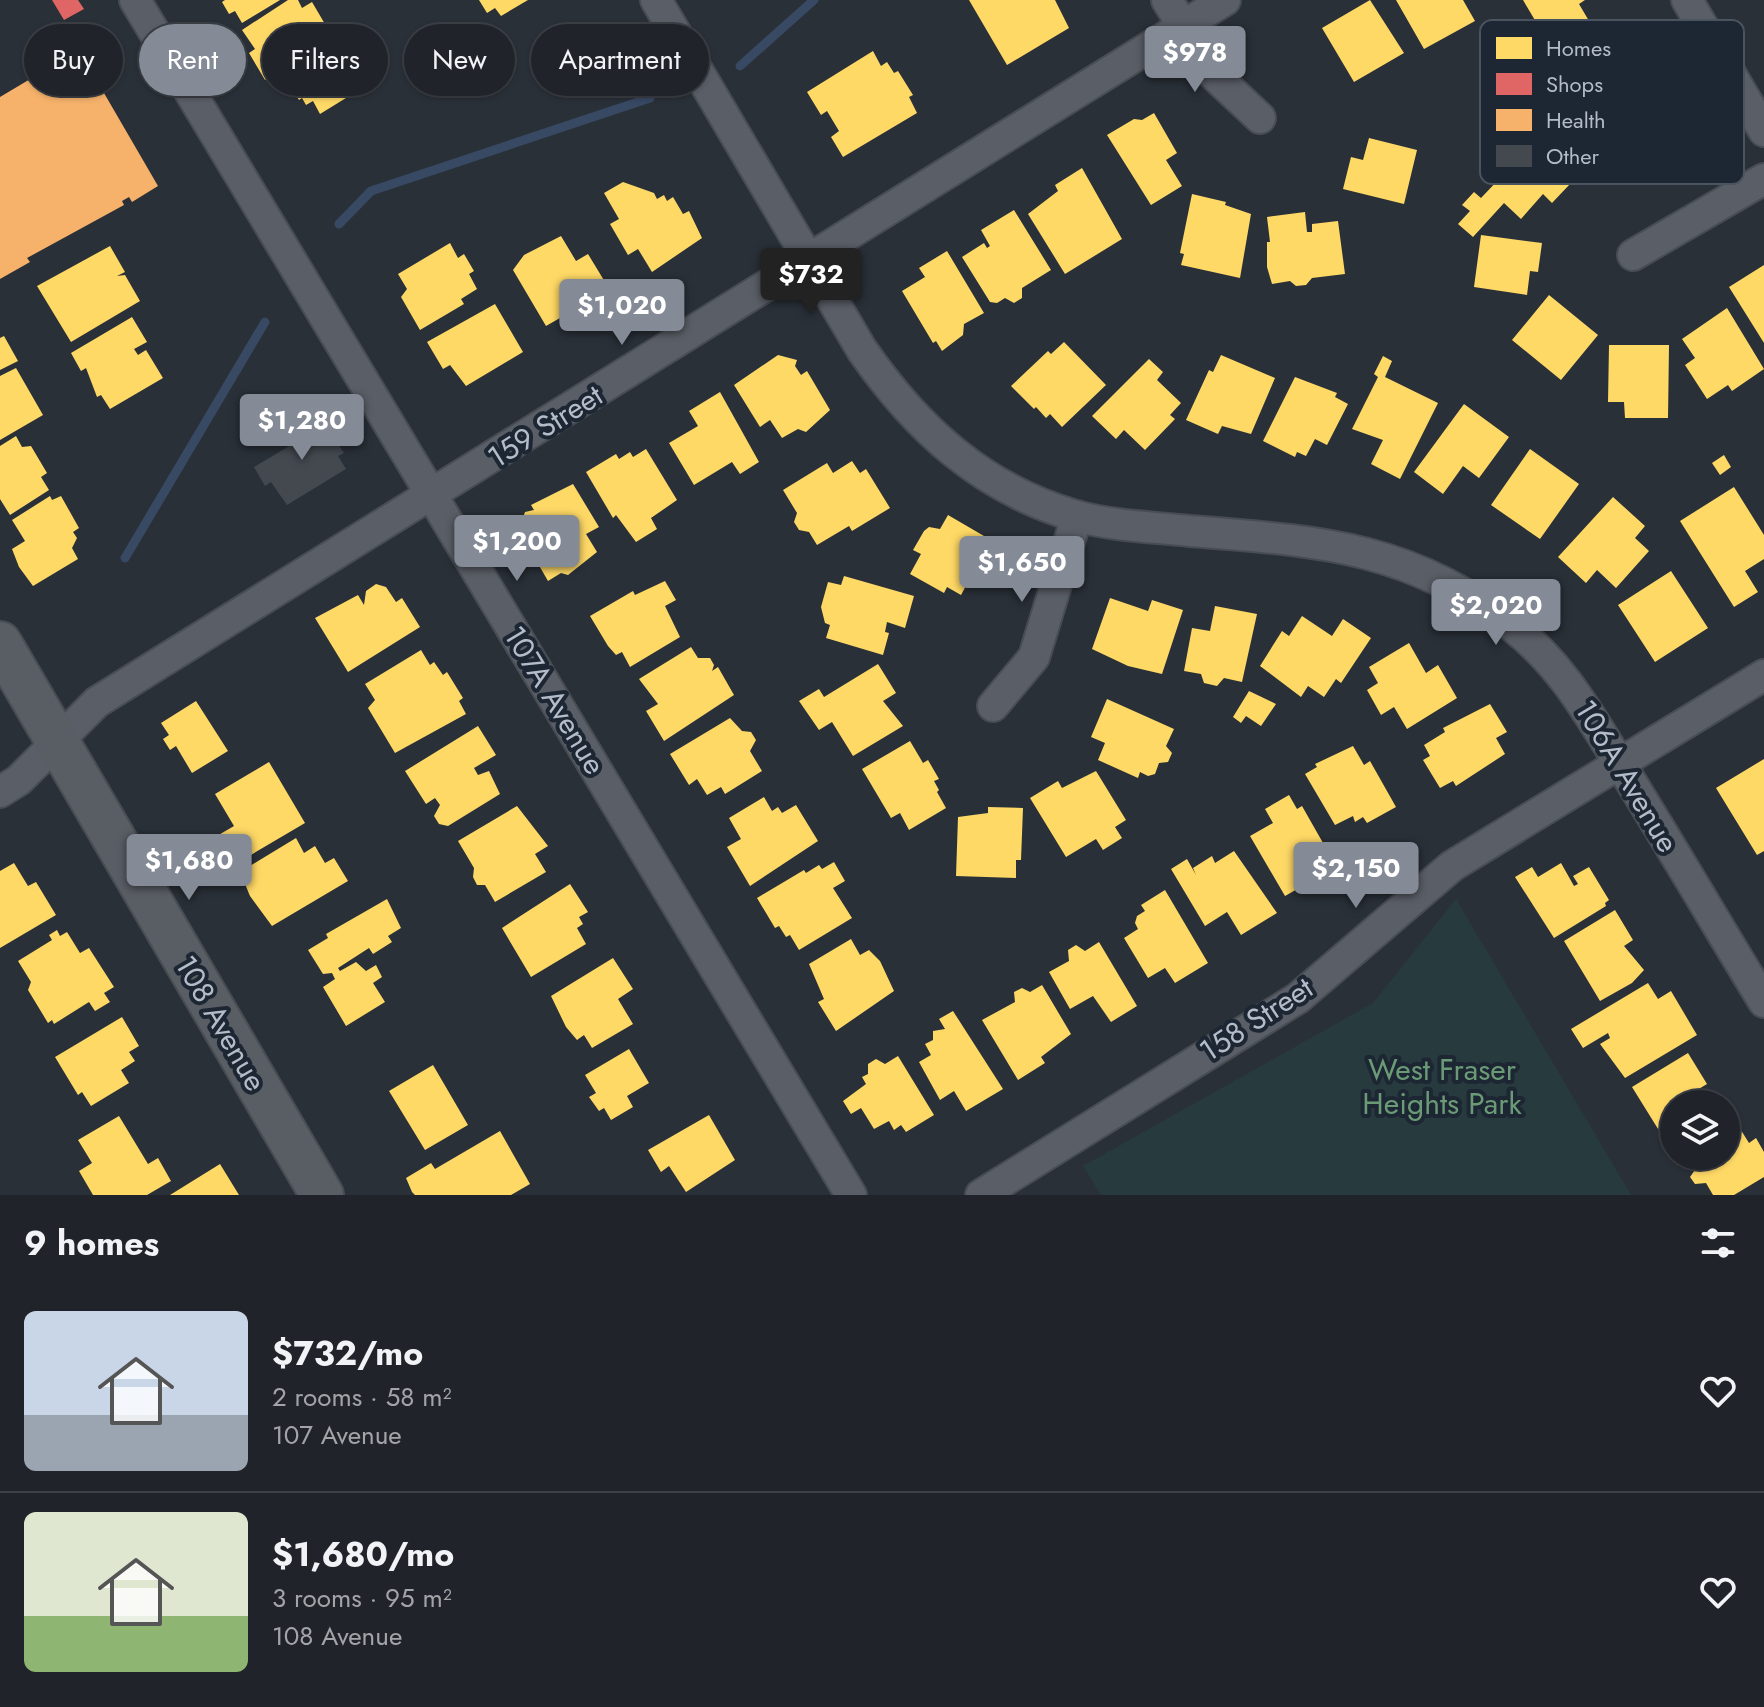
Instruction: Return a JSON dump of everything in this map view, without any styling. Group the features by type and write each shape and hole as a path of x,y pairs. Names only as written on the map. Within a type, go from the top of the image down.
{"street":[{"name":"107A Avenue","path":"135,0 851,1195"},
{"name":"106A Avenue","path":"656,0 876,370 926,429 996,483 1077,516 1125,525 1325,542 1376,554 1429,573 1514,627 1554,664 1581,698 1764,1002"},
{"path":"1167,0 1213,74 1260,118"},
{"name":"159 Street","path":"0,792 19,780 97,702 433,496 1225,0"},
{"path":"1687,0 1699,20"},
{"path":"1744,97 1764,131"},
{"path":"1633,255 1764,179"},
{"path":"993,706 1034,657 1077,516"},
{"name":"108 Avenue","path":"0,643 322,1195"},
{"name":"158 Street","path":"981,1195 1298,998 1452,866 1764,675"}],"green space":[{"name":"West Fraser Heights Park","path":"1456,899 1631,1195 1101,1195 1083,1166 1373,1003"}],"building: Homes":[{"path":"280,0 242,23 235,11 229,14 222,2"},
{"path":"288,0 298,0 302,8 312,2 325,24 262,24 262,75 249,53 255,49 246,36 246,27"},
{"path":"479,0 528,0 501,16 495,8 487,13"},
{"path":"969,0 1055,0 1069,28 1007,65"},
{"path":"1370,0 1404,53 1354,82 1322,28"},
{"path":"1396,0 1463,0 1475,21 1424,49"},
{"path":"1523,0 1585,0 1579,4 1588,20 1535,20"},
{"path":"873,51 881,66 887,62 894,73 898,71 913,95 909,97 917,113 843,157 831,137 839,131 827,111 821,115 807,92"},
{"path":"296,96 349,96 320,114 313,101 306,105 302,98 299,100"},
{"path":"1154,113 1177,153 1166,160 1182,186 1151,205 1107,135 1134,119 1142,120"},
{"path":"1369,138 1417,150 1404,204 1343,189 1351,157 1363,160"},
{"path":"1082,168 1122,239 1065,274 1028,214 1058,191 1055,185"},
{"path":"623,182 654,193 657,199 664,195 667,201 673,197 683,214 689,211 702,238 652,272 638,249 628,255 610,224 619,219 604,193"},
{"path":"1494,184 1570,184 1552,203 1543,194 1521,219 1504,203 1473,237 1458,224 1470,211 1462,205 1474,192 1481,198"},
{"path":"1192,194 1226,202 1225,205 1251,214 1240,278 1181,265 1184,254 1180,253"},
{"path":"1014,210 1051,270 1022,288 1022,298 1014,303 1005,298 997,303 990,302 962,257 984,243 987,248 990,246 981,230"},
{"path":"1305,212 1307,232 1312,232 1312,224 1338,221 1345,274 1312,278 1306,285 1296,286 1290,281 1272,284 1267,267 1267,242 1270,242 1267,217"},
{"path":"1481,235 1542,243 1538,272 1530,271 1527,295 1474,287"},
{"path":"561,236 576,261 588,254 605,282 569,301 574,310 546,326 513,270 524,255"},
{"path":"450,243 458,258 464,254 474,271 469,274 477,289 461,299 464,304 420,330 401,297 407,289 398,274"},
{"path":"110,246 125,272 117,276 125,275 140,301 71,342 37,286"},
{"path":"947,251 984,313 964,324 963,335 942,351 936,341 933,343 902,291 925,277 919,268"},
{"path":"1764,265 1764,343 1729,287"},
{"path":"1549,295 1598,335 1561,380 1512,340"},
{"path":"495,304 523,352 466,386 450,365 443,369 427,342"},
{"path":"1727,308 1764,369 1732,391 1728,385 1707,399 1685,365 1695,358 1682,339"},
{"path":"132,317 147,342 134,349 138,355 146,350 163,378 110,409 101,395 97,397 86,368 81,371 71,353"},
{"path":"4,336 18,361 0,370 0,338"},
{"path":"1064,342 1106,385 1062,427 1050,414 1046,418 1036,407 1034,409 1011,386 1048,351 1051,354"},
{"path":"1609,345 1669,345 1668,418 1625,418 1624,402 1608,402"},
{"path":"778,355 797,360 795,366 801,375 807,371 830,410 806,432 798,429 782,438 770,420 760,427 734,385"},
{"path":"1221,355 1275,378 1251,434 1222,426 1218,434 1186,420 1209,370 1213,372"},
{"path":"1383,356 1392,361 1385,377 1438,403 1400,479 1371,464 1383,440 1352,429 1378,377 1374,374"},
{"path":"1149,359 1163,372 1157,380 1181,403 1170,415 1175,419 1145,450 1124,430 1116,439 1092,416"},
{"path":"16,368 43,415 0,440 0,376"},
{"path":"1295,377 1337,393 1335,397 1348,404 1327,445 1315,439 1306,456 1297,452 1295,457 1263,441"},
{"path":"720,392 759,462 740,474 732,462 694,485 669,443 698,426 689,411"},
{"path":"1464,404 1509,437 1479,478 1463,466 1443,494 1414,472"},
{"path":"16,436 22,447 31,446 47,473 41,477 49,490 10,515 0,499 0,446"},
{"path":"646,449 677,500 651,518 657,529 636,542 616,515 613,518 586,472 616,454 619,459 630,452 633,457"},
{"path":"1530,449 1579,484 1540,539 1491,505"},
{"path":"1724,455 1731,467 1720,475 1712,463"},
{"path":"852,461 860,473 866,469 890,508 852,531 849,526 817,545 809,532 799,530 794,522 797,513 783,490 827,463 833,473"},
{"path":"573,484 599,527 586,534 597,552 568,575 561,573 548,581 525,541 531,537 520,526 525,512 534,510 531,505"},
{"path":"1734,487 1764,535 1764,559 1745,571 1758,592 1734,607 1680,521"},
{"path":"50,496 52,500 61,496 79,528 73,532 77,538 72,548 78,559 33,586 19,567 12,549 25,541 12,520"},
{"path":"1613,497 1645,526 1635,538 1649,551 1616,588 1597,570 1586,583 1558,557"},
{"path":"948,515 984,536 975,552 991,561 983,576 974,571 961,595 947,587 944,593 910,574 921,554 913,550 924,531 929,527 940,529"},
{"path":"1671,571 1708,628 1655,662 1618,605"},
{"path":"844,576 914,596 905,628 887,622 885,632 889,633 883,655 826,638 830,625 825,623 821,607 828,582 841,585"},
{"path":"665,581 676,600 665,606 680,637 630,667 622,652 616,655 608,646 590,616 633,591 635,595"},
{"path":"376,584 386,587 396,602 402,598 420,627 348,672 315,618 358,595 364,605 366,591"},
{"path":"1110,598 1148,611 1152,600 1183,610 1162,674 1128,666 1092,649"},
{"path":"1215,606 1257,614 1242,682 1224,678 1217,686 1204,683 1201,674 1184,671 1192,628 1210,631"},
{"path":"1302,616 1332,636 1343,619 1371,638 1341,683 1336,679 1324,697 1308,686 1301,697 1260,666 1282,631 1289,636"},
{"path":"1409,643 1426,673 1438,665 1457,698 1407,729 1394,707 1381,715 1367,690 1378,683 1369,667"},
{"path":"691,647 698,658 710,658 714,665 712,671 718,667 734,695 664,741 646,711 658,704 639,679"},
{"path":"421,650 430,665 434,662 443,675 447,672 463,698 459,701 466,714 395,753 368,708 375,700 365,684"},
{"path":"878,664 896,693 883,701 903,726 853,756 832,722 819,730 799,701 819,689 824,697"},
{"path":"1249,691 1276,704 1261,726 1246,716 1241,723 1233,717"},
{"path":"1107,699 1174,729 1166,746 1172,753 1168,762 1159,763 1155,774 1148,776 1140,772 1138,778 1098,760 1105,743 1091,737"},
{"path":"196,701 228,751 192,773 176,746 170,750 163,739 169,735 161,723"},
{"path":"1490,704 1507,732 1496,738 1505,754 1456,786 1453,781 1440,788 1423,760 1430,756 1424,745 1445,732 1443,728"},
{"path":"730,718 742,731 751,732 756,740 750,751 762,771 725,794 721,787 707,795 697,779 689,785 670,754"},
{"path":"478,726 496,755 474,768 478,775 489,771 500,794 448,826 439,824 434,816 440,805 435,798 426,804 405,771"},
{"path":"910,741 923,763 928,760 939,779 934,781 946,808 909,830 900,813 891,818 862,769"},
{"path":"1353,746 1364,765 1370,761 1396,807 1367,823 1363,817 1355,822 1353,816 1335,825 1305,774 1317,767 1315,764"},
{"path":"1764,759 1764,851 1757,855 1716,788"},
{"path":"269,762 305,823 227,869 210,840 234,826 215,794"},
{"path":"1096,771 1126,820 1115,827 1122,838 1103,850 1096,839 1066,857 1030,798 1058,781 1062,788"},
{"path":"1289,795 1297,809 1302,806 1331,857 1316,866 1322,875 1285,896 1250,836 1273,823 1265,809"},
{"path":"764,797 772,811 778,807 782,813 796,805 818,841 750,886 727,847 741,839 729,818"},
{"path":"517,806 548,846 535,854 546,872 495,902 485,885 477,885 473,877 474,868 458,841"},
{"path":"988,807 1023,808 1021,860 1016,860 1016,878 956,876 958,817 988,813"},
{"path":"296,838 304,853 315,846 325,863 334,858 348,881 272,926 250,896 240,872"},
{"path":"1234,851 1277,913 1241,935 1227,912 1205,926 1171,869 1187,859 1196,875 1193,868 1212,856 1215,863"},
{"path":"834,862 845,881 833,888 852,918 799,950 790,935 786,937 779,926 775,928 757,898 804,870 806,873 819,865 822,869"},
{"path":"14,863 28,886 36,882 56,915 0,948 0,871"},
{"path":"1561,863 1574,886 1578,884 1573,876 1589,867 1609,900 1606,906 1554,938 1515,877 1532,867 1538,877"},
{"path":"570,884 588,912 579,917 583,924 577,928 586,944 531,977 502,928"},
{"path":"1165,890 1208,963 1175,983 1165,968 1148,978 1124,938 1138,929 1135,923 1137,916 1145,911 1141,905"},
{"path":"387,899 401,928 388,936 392,942 373,954 369,948 338,968 340,971 356,962 366,971 376,965 382,977 373,983 385,1002 346,1026 323,987 335,979 332,973 323,974 308,950 328,938 326,934"},
{"path":"1615,910 1633,940 1624,946 1644,970 1632,983 1600,1001 1564,941"},
{"path":"57,930 60,936 67,932 80,953 89,948 114,987 104,993 110,1002 95,1011 89,1002 54,1024 52,1020 48,1023 28,990 31,982 18,961 52,940 49,935"},
{"path":"851,939 860,955 869,950 880,961 894,991 836,1031 818,1002 824,999 809,964"},
{"path":"1099,942 1137,1006 1111,1022 1093,996 1070,1009 1049,972 1069,961 1068,950 1076,945 1085,951"},
{"path":"613,958 633,989 618,999 633,1024 592,1048 584,1035 577,1040 566,1027 551,996"},
{"path":"1648,983 1658,999 1671,991 1697,1035 1625,1078 1600,1044 1610,1038 1608,1033 1583,1048 1571,1029"},
{"path":"1042,985 1071,1034 1041,1057 1045,1063 1018,1080 982,1020 1015,1002 1014,992 1022,988 1030,992"},
{"path":"953,1011 1003,1089 966,1111 954,1091 940,1100 919,1062 931,1055 925,1044 933,1040 933,1031 945,1029 939,1019"},
{"path":"122,1017 139,1046 129,1052 135,1061 121,1070 129,1083 91,1106 82,1092 78,1095 55,1057"},
{"path":"629,1049 649,1083 627,1096 633,1107 611,1120 604,1108 599,1111 589,1097 596,1093 585,1075"},
{"path":"1688,1053 1707,1084 1697,1090 1660,1090 1660,1132 1632,1087"},
{"path":"898,1056 934,1115 906,1132 901,1125 894,1130 889,1121 874,1129 861,1108 851,1114 843,1101 866,1084 862,1077 868,1074 868,1064 876,1059 885,1064"},
{"path":"433,1065 468,1125 425,1150 389,1091"},
{"path":"709,1115 735,1160 686,1192 669,1166 661,1172 648,1150"},
{"path":"119,1116 148,1164 158,1158 171,1181 147,1195 93,1195 79,1171 92,1163 78,1140"},
{"path":"1740,1129 1749,1143 1756,1138 1764,1152 1764,1177 1734,1195 1713,1195 1706,1183 1695,1184 1690,1177 1695,1170 1740,1170"},
{"path":"500,1131 530,1184 511,1195 415,1195 412,1192 406,1178 431,1163 435,1169"},
{"path":"220,1164 239,1195 170,1195"}],"building: Shops":[{"path":"52,0 78,0 84,9 64,20"}],"building: Health":[{"path":"24,83 24,96 106,96 158,186 132,202 129,197 122,201 124,205 27,258 30,262 0,279 0,97"}],"building: Other":[{"path":"312,413 331,444 336,441 344,453 338,456 346,469 287,505 271,482 265,486 254,467 291,445 286,437 295,432 294,424"}],"waterway":[{"path":"740,66 814,0"},
{"path":"339,224 371,191 650,98"},
{"path":"125,558 265,322"}]}
